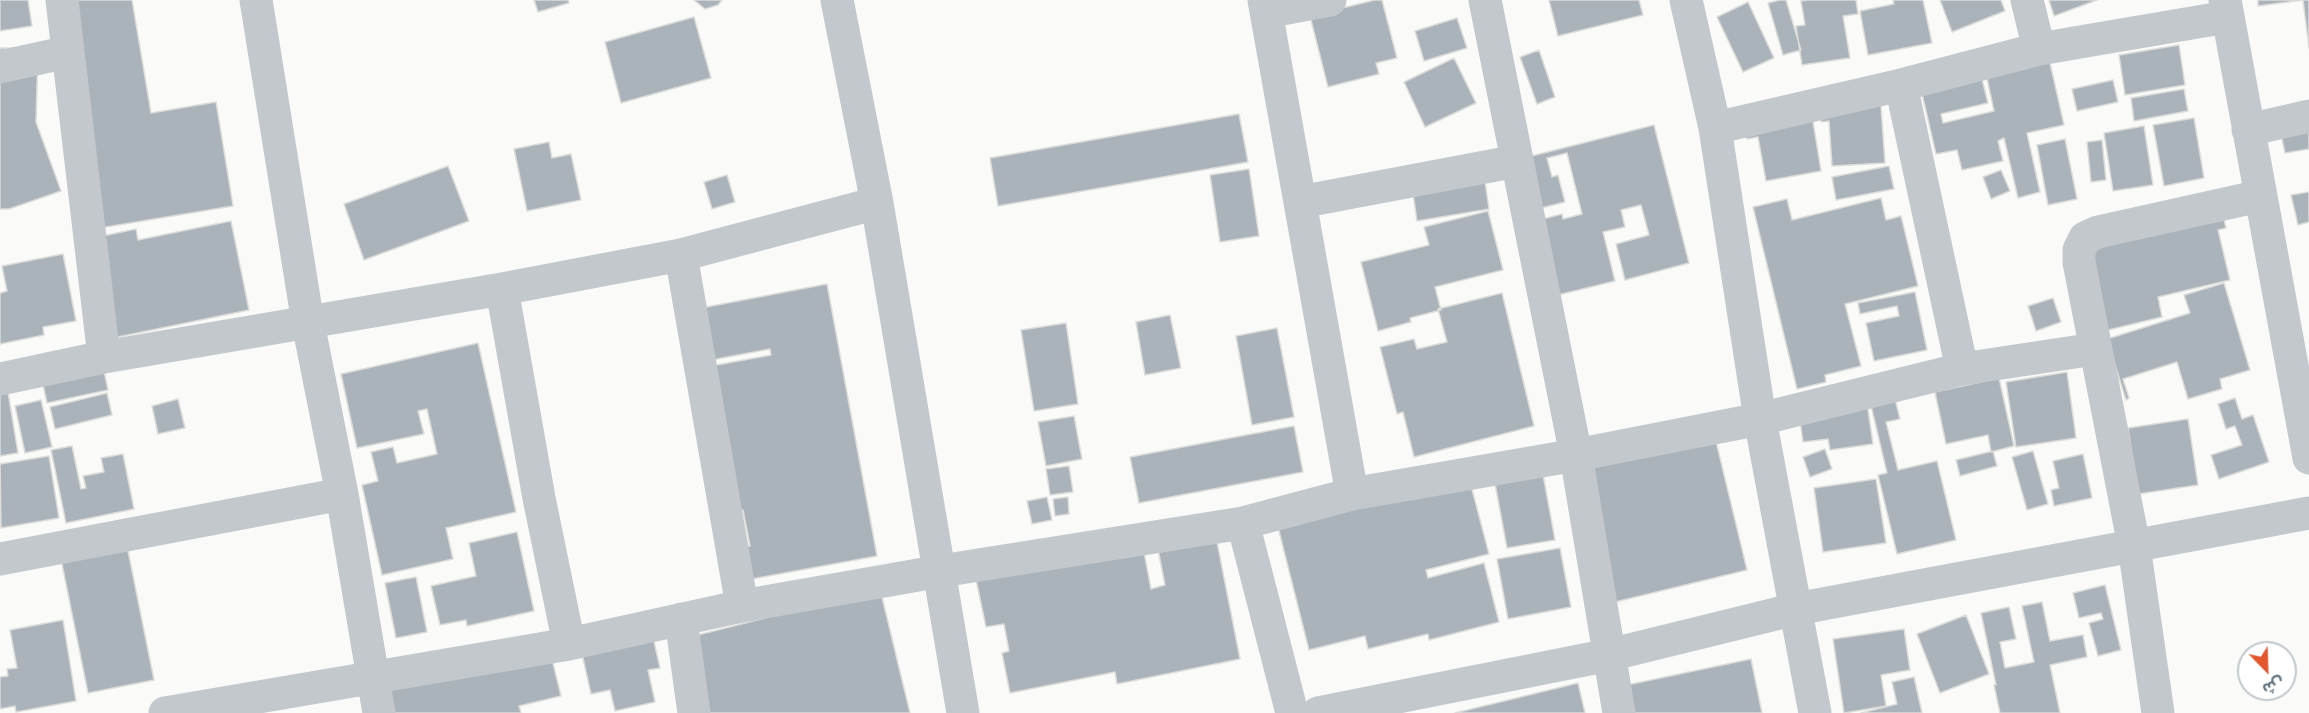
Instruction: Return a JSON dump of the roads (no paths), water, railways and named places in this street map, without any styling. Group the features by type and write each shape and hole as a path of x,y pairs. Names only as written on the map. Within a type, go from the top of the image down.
{"street":[{"path":"62,0 104,357"},
{"path":"256,0 308,323 342,494 379,713"},
{"path":"837,0 877,203 941,571 963,713"},
{"path":"1330,0 1265,6 1352,494"},
{"path":"1485,0 1575,455 1619,713"},
{"path":"1686,0 1714,128 1760,419 1815,713"},
{"path":"2027,0 2039,49"},
{"path":"1714,128 1901,85 2039,49 2226,9 2309,458"},
{"path":"0,67 68,52"},
{"path":"1901,85 1962,369"},
{"path":"2247,130 2309,116"},
{"path":"1300,202 1517,161"},
{"path":"2158,713 2134,546 2095,349 2079,262 2079,250 2085,238 2098,232 2260,196"},
{"path":"0,379 104,357 502,290 681,255 877,203"},
{"path":"681,255 742,606"},
{"path":"502,290 539,498 569,644"},
{"path":"165,713 569,644 742,606 941,571 1243,523 1352,494 1575,455 1760,419 1962,369 2095,349"},
{"path":"0,559 342,494"},
{"path":"1318,713 1609,655 1796,609 2309,513"},
{"path":"1243,523 1292,713"},
{"path":"681,619 694,713"}]}
